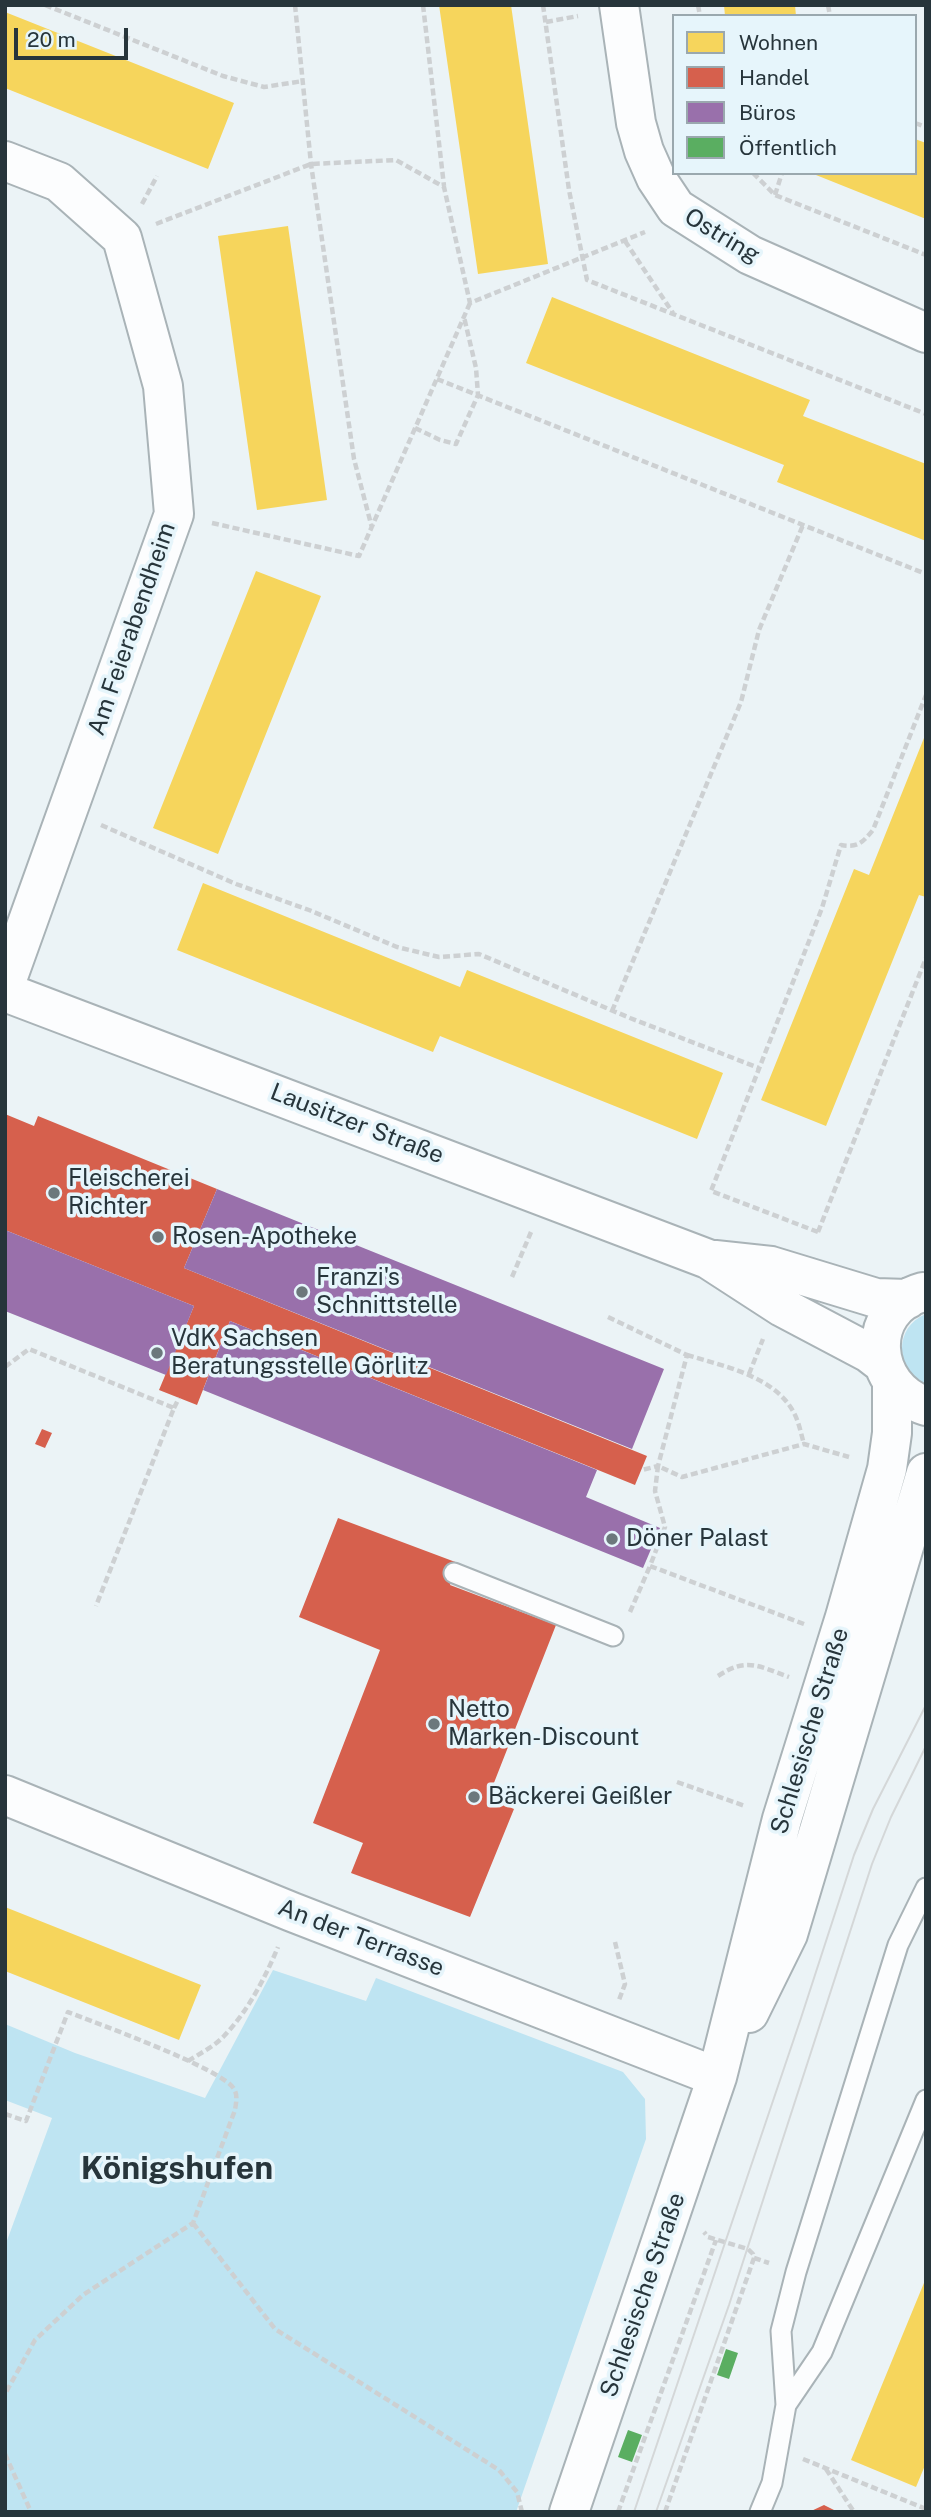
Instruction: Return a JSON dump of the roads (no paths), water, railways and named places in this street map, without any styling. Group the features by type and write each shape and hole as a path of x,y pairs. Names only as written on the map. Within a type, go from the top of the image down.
{"street":[{"name":"Ostring","path":"619,5 636,123 656,178 676,208 750,256 926,333"},
{"name":"Am Feierabendheim","path":"5,161 60,182 122,238 163,386 174,514 5,985"},
{"name":"Lausitzer Straße","path":"5,992 708,1259 782,1307 869,1353 902,1395 926,1406"},
{"name":"Lausitzer Straße","path":"708,1259 771,1266 876,1298 917,1295"},
{"name":"Schlesische Straße","path":"569,2512 717,2077 782,1819 887,1469 892,1433 882,1334 888,1320 917,1295"},
{"name":"Schlesische Straße","path":"717,2077 788,1934 926,1474"},
{"name":"An der Terrasse","path":"5,1795 292,1912 717,2077"}],"lane":[{"path":"454,1573 613,1636"},
{"path":"760,2512 772,2483 786,2405 781,2330 796,2272 898,1945 926,1888"},
{"path":"786,2405 822,2352 926,2100"}],"tram line":[{"path":"634,2512 854,1855 873,1809 926,1705"},
{"path":"656,2512 729,2305 872,1864 891,1817 926,1746"}],"place":[{"name":"Fleischerei Richter","path":"54,1193"},
{"name":"Rosen-Apotheke","path":"158,1237"},
{"name":"Franzi's Schnittstelle","path":"302,1292"},
{"name":"VdK Sachsen Beratungsstelle Görlitz","path":"157,1353"},
{"name":"Döner Palast","path":"612,1539"},
{"name":"Netto Marken-Discount","path":"434,1724"},
{"name":"Bäckerei Geißler","path":"474,1797"}],"district":[{"name":"Königshufen","path":"177,2169"}]}
